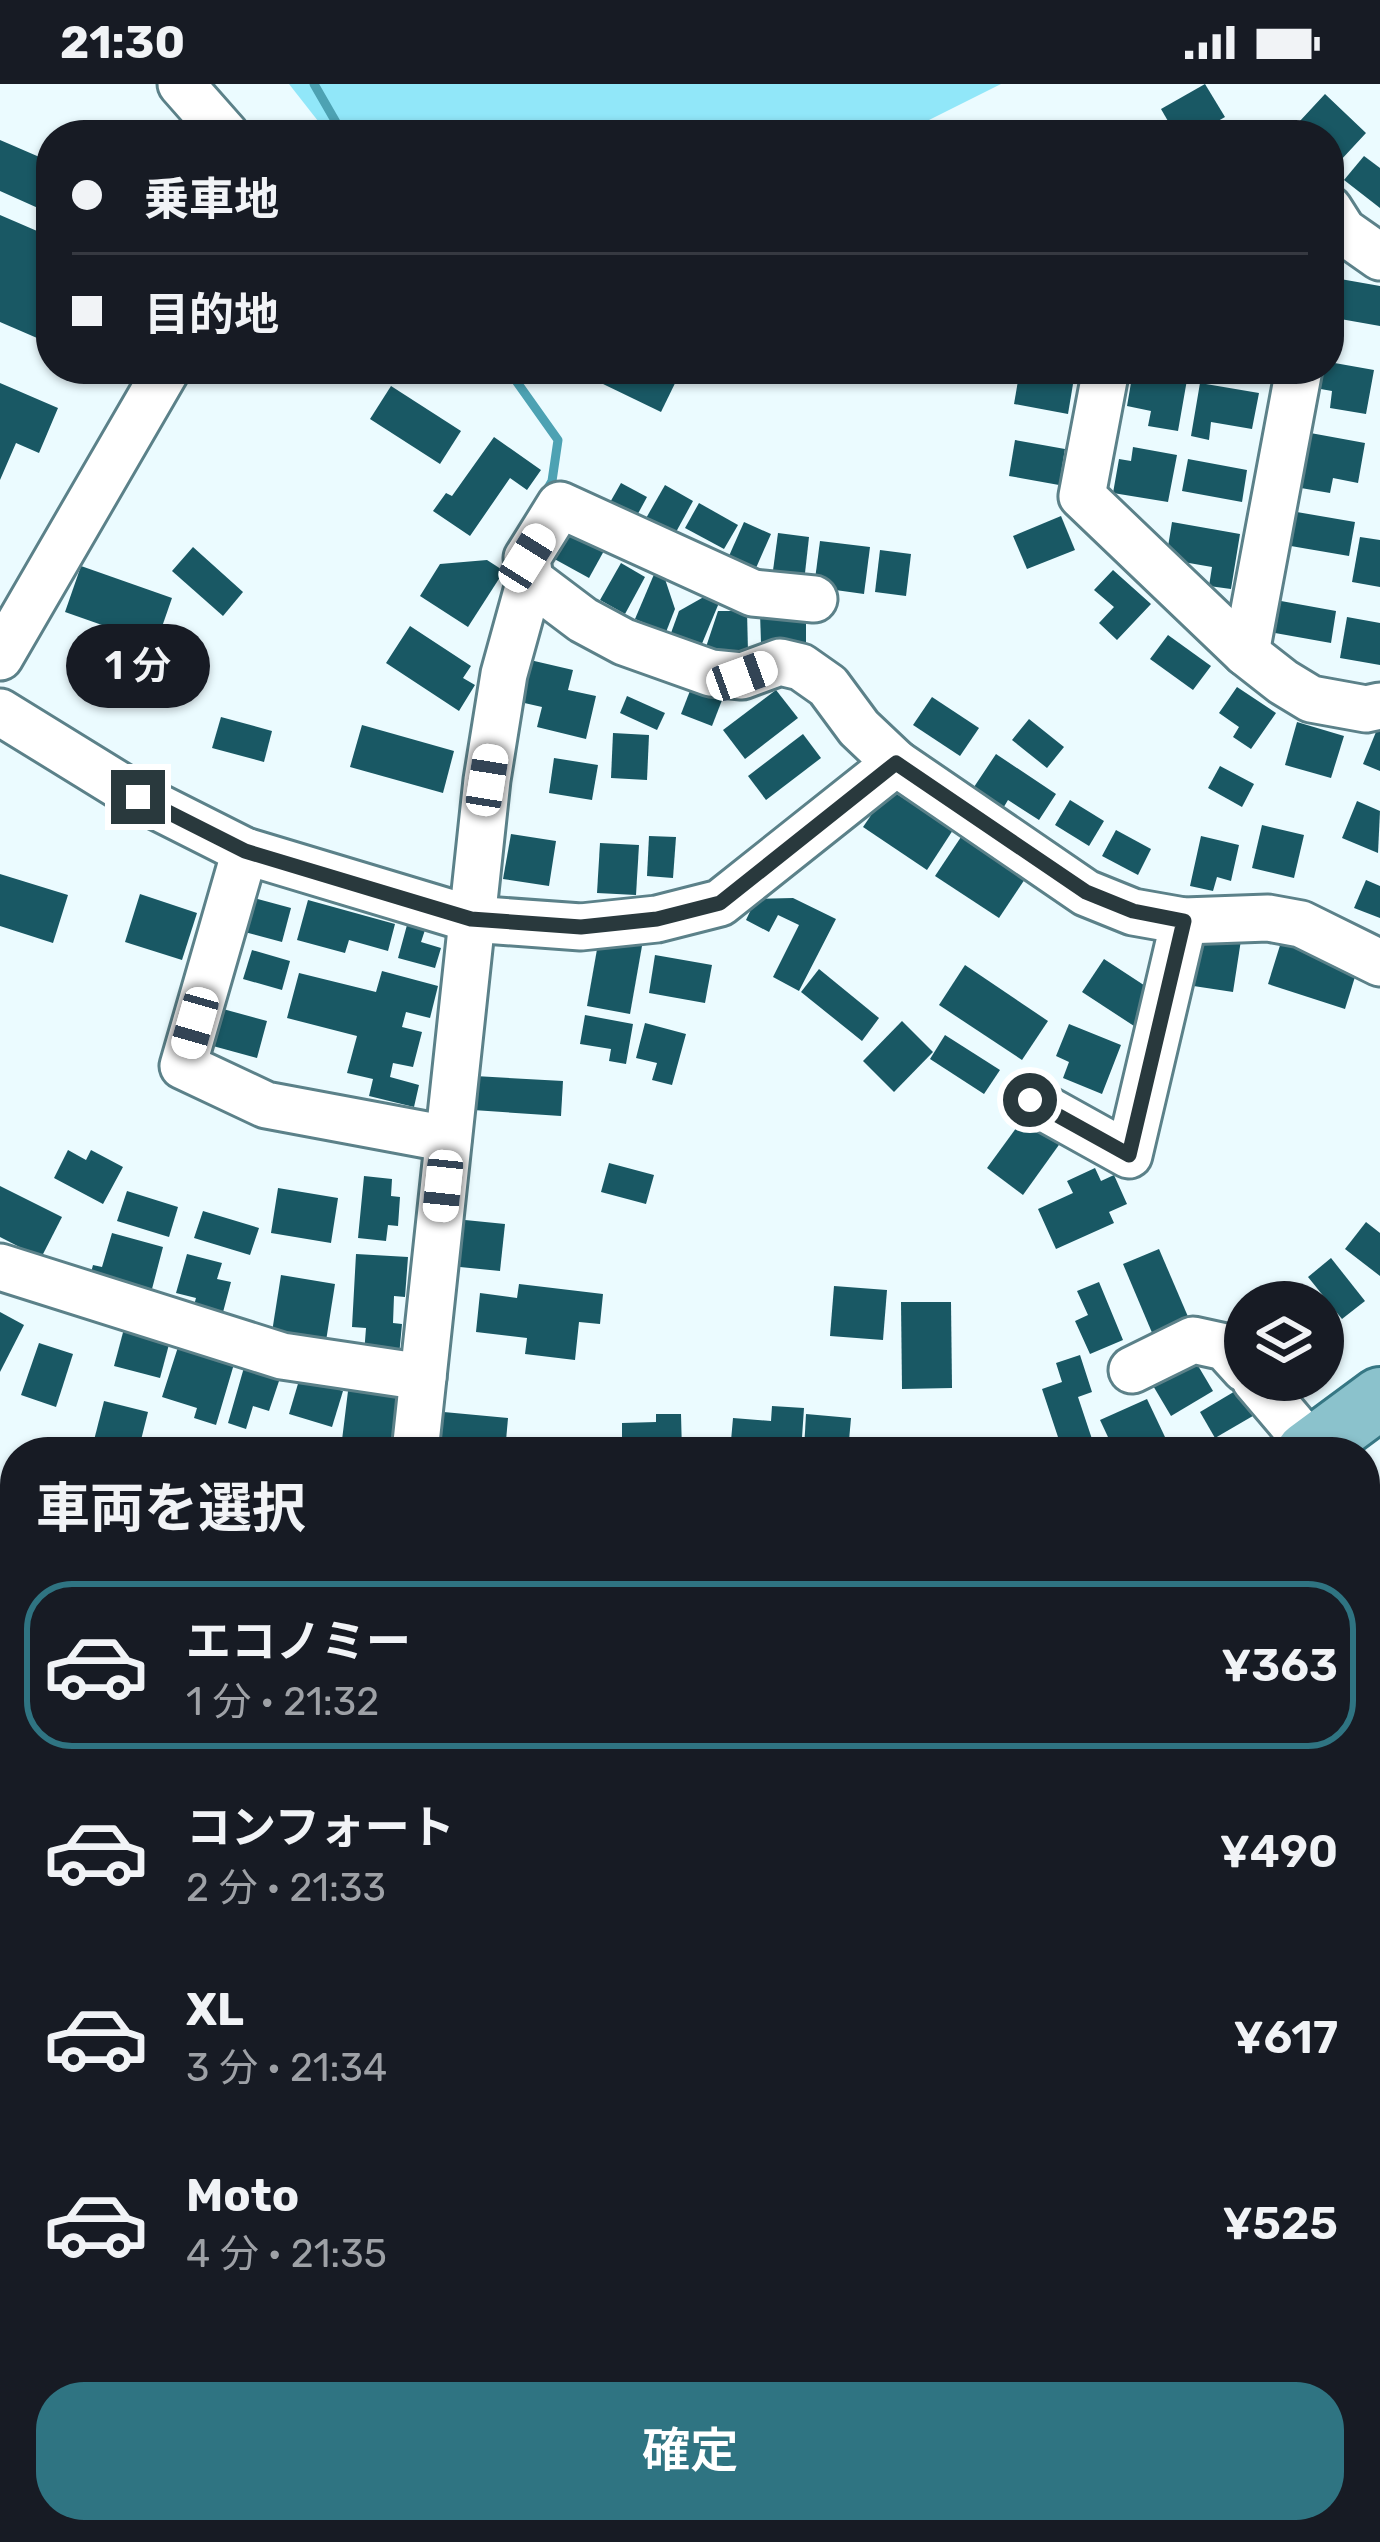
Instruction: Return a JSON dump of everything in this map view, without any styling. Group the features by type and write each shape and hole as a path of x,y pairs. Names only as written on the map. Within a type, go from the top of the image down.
{"main road":[{"path":"1329,1437 1380,1397"}],"street":[{"path":"181,84 213,120"},
{"path":"1344,234 1380,257"},
{"path":"0,657 158,384"},
{"path":"1103,384 1082,496 1246,652 1312,699 1366,709 1380,706"},
{"path":"1246,652 1296,384"},
{"path":"417,1437 471,919 504,674 530,580 527,558 560,505 753,593 814,598"},
{"path":"530,580 583,620 624,642 712,674 742,676 780,662 801,667 828,686 859,728 896,763 1086,892 1133,911 1184,921 1268,918 1301,925 1380,963"},
{"path":"0,712 138,797 245,851 471,919 581,927 657,919 720,903 896,763"},
{"path":"245,851 183,1066 266,1105 448,1138"},
{"path":"1030,1100 1129,1155 1184,921"},
{"path":"0,1268 282,1355 423,1377"},
{"path":"1132,1370 1193,1340 1224,1347"},
{"path":"1272,1401 1302,1437"}],"shaded area":[{"path":"289,84 1001,84 929,120 317,120"}],"building":[{"path":"1205,84 1225,117 1167,120 1161,109"},
{"path":"1325,94 1366,133 1344,157 1344,120 1301,120"},
{"path":"0,140 36,156 36,207 0,191"},
{"path":"1364,156 1380,168 1380,208 1344,180"},
{"path":"0,215 36,231 36,338 0,322"},
{"path":"1344,280 1380,286 1380,326 1344,320"},
{"path":"1344,365 1374,370 1366,414 1330,408 1332,391 1315,388 1316,384 1344,384"},
{"path":"0,383 58,408 39,453 16,443 0,480"},
{"path":"603,384 675,384 661,412"},
{"path":"1017,384 1073,384 1068,414 1014,404"},
{"path":"1131,384 1186,384 1178,431 1148,426 1151,411 1127,406"},
{"path":"1200,384 1259,393 1252,429 1211,422 1209,440 1191,436"},
{"path":"391,386 461,431 440,464 370,419"},
{"path":"1305,432 1365,443 1358,483 1333,478 1330,493 1295,487"},
{"path":"494,437 541,470 527,490 510,478 470,536 433,511 446,493 452,496"},
{"path":"1015,440 1065,449 1059,485 1009,476"},
{"path":"1133,447 1177,455 1168,502 1113,493 1119,459 1131,461"},
{"path":"1188,459 1247,470 1242,502 1182,491"},
{"path":"621,483 647,497 634,521 608,506"},
{"path":"665,485 693,501 670,543 641,527"},
{"path":"699,503 738,525 724,549 685,528"},
{"path":"1291,511 1355,522 1349,556 1285,545"},
{"path":"1061,516 1075,550 1027,569 1013,536"},
{"path":"744,522 771,534 752,577 725,565"},
{"path":"1172,522 1240,534 1231,589 1209,586 1212,567 1166,559"},
{"path":"565,527 605,549 589,578 549,556"},
{"path":"778,533 809,537 804,582 772,578"},
{"path":"1360,537 1380,540 1380,587 1352,582"},
{"path":"820,541 870,547 864,594 814,587"},
{"path":"193,547 243,592 223,616 172,571"},
{"path":"880,550 911,554 906,596 875,592"},
{"path":"487,560 504,571 468,627 420,596 440,564"},
{"path":"621,563 645,577 625,614 600,600"},
{"path":"81,566 172,598 156,644 65,612"},
{"path":"1113,570 1151,604 1117,640 1099,623 1114,607 1094,590"},
{"path":"655,572 664,576 675,609 666,632 635,619"},
{"path":"709,594 721,598 701,646 671,633 679,611"},
{"path":"1281,601 1336,611 1331,643 1275,633"},
{"path":"718,611 747,611 748,652 704,653"},
{"path":"806,612 806,643 761,643 760,613"},
{"path":"1347,617 1380,623 1380,665 1340,658"},
{"path":"410,626 471,666 463,678 475,685 459,711 386,663"},
{"path":"1168,635 1211,666 1193,690 1150,659"},
{"path":"530,660 573,670 568,690 596,696 586,739 537,727 542,707 520,702"},
{"path":"693,683 724,695 712,726 681,714"},
{"path":"1237,687 1276,713 1251,749 1233,737 1239,727 1219,713"},
{"path":"776,690 798,718 745,759 723,730"},
{"path":"627,696 665,713 657,730 620,713"},
{"path":"932,697 979,728 960,756 913,725"},
{"path":"221,717 272,731 264,762 212,748"},
{"path":"1029,719 1064,747 1047,768 1012,740"},
{"path":"1297,722 1344,736 1331,778 1285,765"},
{"path":"1380,722 1380,771 1363,764"},
{"path":"362,725 454,751 443,793 350,767"},
{"path":"613,733 649,735 647,780 611,778"},
{"path":"803,734 821,758 766,800 748,776"},
{"path":"996,754 1056,794 1039,820 1008,800 1002,810 972,790"},
{"path":"554,758 598,765 592,800 549,793"},
{"path":"1220,766 1254,784 1242,807 1208,788"},
{"path":"889,789 953,830 927,870 863,827"},
{"path":"1070,800 1104,821 1089,846 1055,825"},
{"path":"1357,801 1380,811 1378,853 1342,838"},
{"path":"1262,825 1304,835 1294,878 1252,868"},
{"path":"1116,830 1151,849 1138,875 1102,856"},
{"path":"511,834 556,841 549,886 503,879"},
{"path":"649,836 676,837 673,878 647,876"},
{"path":"1201,836 1239,845 1231,881 1217,877 1213,891 1190,886"},
{"path":"961,837 1025,879 999,918 935,876"},
{"path":"600,843 639,845 636,895 597,893"},
{"path":"0,874 68,895 53,943 0,926"},
{"path":"1366,880 1380,886 1380,918 1354,908"},
{"path":"140,894 197,913 182,960 125,942"},
{"path":"243,895 291,908 282,942 233,929"},
{"path":"793,898 836,919 799,991 773,977 799,925 778,915 769,932 746,920 756,899"},
{"path":"308,900 395,924 388,951 349,940 345,953 297,940"},
{"path":"407,925 425,930 421,942 441,948 435,968 398,958"},
{"path":"1195,932 1241,940 1233,992 1187,985"},
{"path":"599,938 642,946 630,1014 587,1006"},
{"path":"1282,939 1359,964 1345,1009 1268,984"},
{"path":"252,950 290,961 282,990 243,979"},
{"path":"655,955 712,965 705,1003 649,993"},
{"path":"1104,959 1156,993 1134,1026 1082,992"},
{"path":"965,965 1048,1021 1022,1060 939,1005"},
{"path":"819,969 879,1018 862,1041 801,992"},
{"path":"382,971 438,986 430,1018 406,1012 402,1027 422,1032 413,1067 393,1063 390,1077 419,1085 414,1107 369,1096 373,1079 347,1073 357,1036 287,1018 299,973 376,992"},
{"path":"223,1009 267,1021 257,1058 213,1046"},
{"path":"585,1015 633,1024 626,1064 609,1061 611,1049 580,1044"},
{"path":"902,1021 933,1052 894,1092 863,1061"},
{"path":"645,1023 686,1034 672,1085 652,1080 657,1063 636,1058"},
{"path":"1069,1024 1121,1045 1102,1094 1063,1078 1069,1062 1056,1056"},
{"path":"945,1035 1000,1070 984,1094 930,1059"},
{"path":"475,1076 563,1081 561,1116 473,1110"},
{"path":"1025,1116 1061,1142 1023,1195 987,1168"},
{"path":"68,1150 86,1160 91,1150 123,1167 103,1204 54,1178"},
{"path":"609,1163 654,1175 646,1204 601,1192"},
{"path":"1095,1168 1101,1181 1114,1175 1127,1204 1109,1212 1114,1223 1056,1249 1038,1209 1073,1193 1067,1181"},
{"path":"364,1176 392,1179 391,1196 400,1197 398,1226 388,1225 386,1241 358,1238"},
{"path":"0,1186 62,1217 41,1258 0,1237"},
{"path":"278,1188 338,1198 331,1243 271,1233"},
{"path":"127,1191 178,1207 169,1237 117,1221"},
{"path":"203,1211 259,1228 250,1255 194,1238"},
{"path":"455,1219 505,1224 500,1271 450,1266"},
{"path":"1366,1222 1380,1233 1380,1276 1345,1249"},
{"path":"112,1233 163,1247 152,1289 113,1278 109,1290 88,1284 93,1265 102,1267"},
{"path":"1159,1249 1189,1319 1153,1335 1123,1264"},
{"path":"187,1254 222,1263 217,1279 231,1282 222,1316 193,1309 196,1298 176,1293"},
{"path":"356,1254 408,1257 405,1297 394,1296 393,1323 402,1324 399,1356 364,1354 366,1328 352,1327"},
{"path":"1331,1258 1365,1301 1344,1317 1344,1281 1311,1281 1308,1277"},
{"path":"281,1275 335,1284 326,1341 272,1332"},
{"path":"1099,1282 1123,1340 1090,1354 1075,1321 1088,1315 1077,1291"},
{"path":"519,1284 603,1294 600,1324 579,1322 575,1360 525,1354 527,1338 476,1332 480,1293 517,1298"},
{"path":"834,1286 887,1290 883,1340 830,1336"},
{"path":"901,1302 951,1302 952,1388 902,1389"},
{"path":"0,1312 24,1325 0,1372"},
{"path":"125,1325 171,1337 160,1378 114,1366"},
{"path":"39,1343 73,1354 56,1407 21,1395"},
{"path":"178,1347 234,1364 216,1425 194,1418 197,1408 162,1397"},
{"path":"1080,1355 1092,1392 1078,1397 1091,1437 1058,1437 1042,1389 1062,1382 1056,1363"},
{"path":"1194,1359 1213,1391 1171,1416 1152,1384"},
{"path":"245,1364 281,1375 269,1411 253,1406 246,1429 228,1423"},
{"path":"300,1377 343,1391 332,1427 289,1414"},
{"path":"349,1383 400,1390 394,1437 342,1437"},
{"path":"1224,1398 1251,1401 1258,1413 1214,1437 1200,1412"},
{"path":"1147,1399 1165,1437 1108,1437 1100,1420"},
{"path":"104,1401 148,1412 142,1437 95,1437"},
{"path":"772,1406 804,1408 802,1437 731,1437 733,1418 771,1421"},
{"path":"433,1411 508,1418 506,1437 431,1437"},
{"path":"656,1414 681,1414 682,1437 622,1437 622,1423 656,1422"},
{"path":"806,1414 851,1418 849,1437 805,1437"}],"waterway":[{"path":"314,84 335,120"},
{"path":"518,384 558,440 552,481 544,495"}],"route":[{"path":"138,797 245,851 471,919 581,927 657,919 720,903 896,763 1086,892 1133,911 1184,921 1129,1155 1030,1100"}]}
